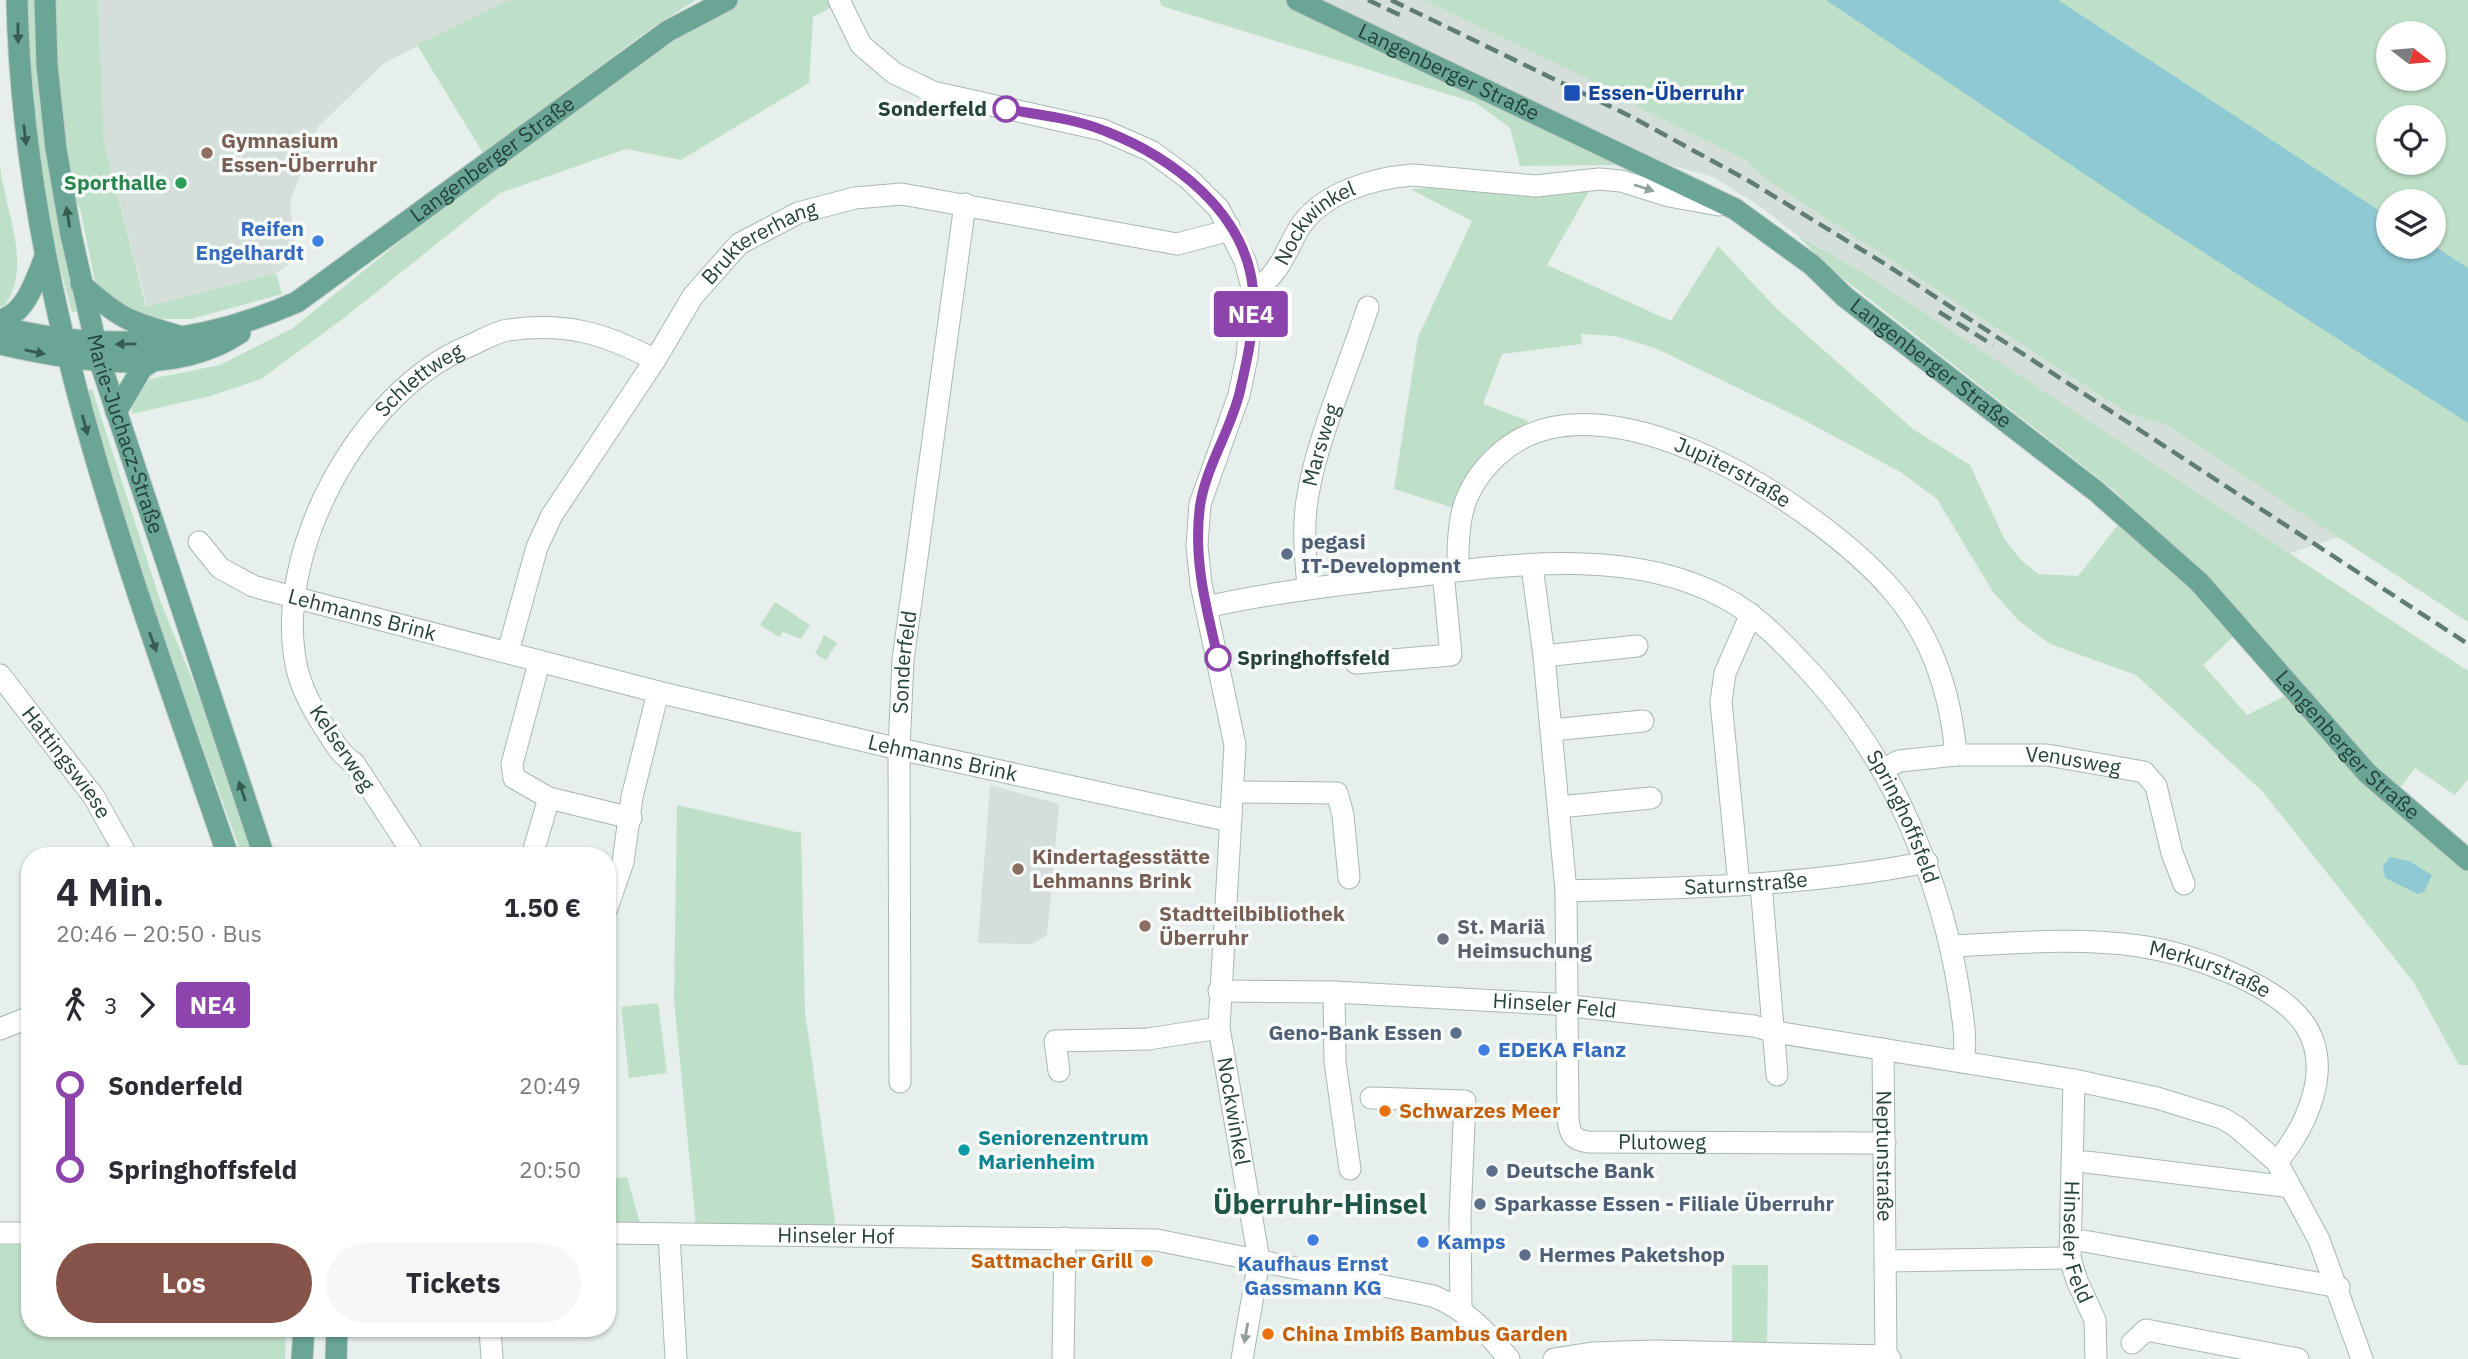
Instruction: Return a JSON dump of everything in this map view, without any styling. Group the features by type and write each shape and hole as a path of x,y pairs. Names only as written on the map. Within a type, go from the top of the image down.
{"main road":[{"name":"Marie-Juchacz-Straße","path":"17,0 18,67 25,139 45,257 85,424 142,614 225,847"},
{"name":"Marie-Juchacz-Straße","path":"45,0 47,65 56,149 81,284 116,412 261,847"},
{"name":"Langenberger Straße","path":"99,352 187,338 259,319 297,302 667,31 727,0"},
{"name":"Langenberger Straße","path":"1297,0 1735,209 1812,265 1845,297 2097,492 2199,582 2367,773 2468,860"},
{"path":"0,320 22,306 45,257"},
{"path":"81,284 114,314 136,324 187,338"},
{"name":"Langenberger Straße","path":"0,344 156,359 213,346 236,335 259,319"},
{"name":"Langenberger Straße","path":"0,327 67,350"},
{"path":"116,412 136,375 156,359"},
{"path":"302,1359 303,1337"},
{"path":"336,1359 337,1337"}],"street":[{"path":"839,0 861,45 894,73 933,92 1103,130 1139,146 1189,178 1219,209 1229,226 1245,261 1253,291"},
{"name":"Nockwinkel","path":"1242,1359 1259,1260 1219,1028 1235,745 1197,562 1200,504 1239,395 1247,357 1253,291 1270,281 1307,219 1328,202 1358,186 1413,175 1511,185 1621,181 1669,196 1735,209"},
{"name":"Bruktererhang","path":"508,652 537,547 552,515 655,360 693,296 739,244 798,213 855,198 902,194 1177,244 1219,233 1229,226"},
{"name":"Sonderfeld","path":"900,1082 899,749 904,660 965,204"},
{"name":"Marsweg","path":"1308,588 1306,507 1315,465 1368,307"},
{"name":"Schlettweg","path":"293,597 316,517 337,468 373,420 415,377 451,353 506,330 572,327 617,340 655,360"},
{"name":"Jupiterstraße","path":"1451,571 1465,498 1482,470 1514,440 1549,427 1590,425 1657,438 1707,456 1780,496 1857,555 1893,591 1924,638 1941,672 1953,718 1956,755"},
{"name":"Lehmanns Brink","path":"199,542 220,568 253,586 293,597 658,692 899,749 1230,821"},
{"path":"1532,566 1552,730 1566,891 1567,1006"},
{"name":"Springhoffsfeld","path":"1206,607 1308,588 1451,571 1532,566 1625,567 1696,584 1751,614 1792,652 1840,705 1884,769 1927,862 1952,946 1966,1045 1964,1062"},
{"path":"1356,663 1451,655 1451,571"},
{"name":"Kelserweg","path":"293,597 295,649 304,690 337,747 345,758 354,763 409,847"},
{"path":"1739,885 1721,702 1725,673 1751,614"},
{"path":"1544,656 1637,646"},
{"path":"539,663 512,764 514,778 548,797 631,818"},
{"name":"Hattingswiese","path":"0,675 94,797 122,847"},
{"path":"616,882 623,862 632,797 658,692"},
{"path":"1552,730 1643,722"},
{"name":"Venusweg","path":"1884,769 1899,761 1956,755 2047,755 2144,772 2156,786 2172,853 2184,884"},
{"path":"1234,792 1337,793 1343,815 1349,878"},
{"path":"535,847 548,797"},
{"path":"1559,807 1651,797"},
{"name":"Saturnstraße","path":"1566,891 1761,884 1889,870 1927,862"},
{"path":"1761,884 1777,1075"},
{"name":"Merkurstraße","path":"1952,946 2092,943 2139,946 2220,969 2275,999 2305,1026 2317,1055 2318,1072 2308,1108 2289,1148 2277,1162"},
{"name":"Hinseler Feld","path":"1219,991 1334,992 1567,1006 1754,1026 1775,1032 2074,1080 2157,1098 2222,1118 2244,1132 2277,1162 2319,1240 2339,1287 2362,1359"},
{"path":"1334,992 1335,1062 1350,1169"},
{"name":"Plutoweg","path":"1567,1006 1568,1119 1574,1139 1589,1142 1885,1143"},
{"path":"0,1029 21,1021"},
{"name":"Nockwinkel","path":"1059,1072 1055,1041 1148,1039 1219,1028"},
{"name":"Neptunstraße","path":"1555,1359 1592,1353 1654,1351 1888,1357 1883,1049"},
{"name":"Hinseler Feld","path":"2074,1080 2070,1258 2077,1281 2095,1320 2096,1359"},
{"path":"1371,1098 1465,1101 1460,1217 1461,1310"},
{"name":"Hinseler Feld","path":"2087,1162 2290,1187"},
{"path":"0,1233 21,1233"},
{"name":"Hinseler Hof","path":"616,1233 1157,1240 1433,1296 1461,1310 1479,1324 1509,1359"},
{"path":"669,1234 676,1359"},
{"path":"1063,1359 1065,1238"},
{"name":"Hinseler Feld","path":"2084,1241 2339,1287"},
{"path":"1886,1261 2070,1258"},
{"path":"2132,1343 2146,1330 2298,1359"},
{"path":"491,1337 492,1359"}],"shaded area":[{"name":"Gymnasium Essen-Überruhr","path":"98,0 509,0 384,63 318,127 290,202 296,259 276,273 147,307 104,142"},
{"path":"1307,0 1423,0 1603,86 1645,111 1745,160 1770,182 2129,414 2165,424 2339,537 2287,554 1867,275 1797,235 1758,205 1713,177 1629,153"},
{"name":"Kindertagesstätte Lehmanns Brink","path":"990,785 1059,804 1047,935 1032,944 978,943"}],"green space":[{"path":"25,0 37,0 81,312 72,312 46,197 35,118"},
{"path":"49,0 98,0 104,142 146,307 276,273 282,294 191,319 166,319 143,317 119,305 96,286 80,208 63,181"},
{"path":"509,0 696,0 650,29 483,153 417,45"},
{"path":"739,0 829,0 834,6 813,17 809,83 681,160 626,149 500,193 344,318 261,379 210,396 132,414 132,401 150,379 220,365 293,328 476,180 594,91"},
{"path":"1159,0 1287,0 1624,165 1520,166 1510,128 1476,103 1162,6"},
{"path":"1423,0 2468,0 2468,622 2165,424 2129,414 1770,182 1745,160 1645,111 1603,86"},
{"path":"0,165 17,256 13,291 4,306 0,306"},
{"path":"1471,186 1591,188 1547,265 1671,321 1718,246 1776,308 1913,429 1970,465 2005,540 2020,559 2038,574 2078,576 2118,525 2200,595 2234,636 2203,665 2247,715 2293,692 2468,862 2468,1065 2459,1065 2414,983 2263,792 2136,675 2050,644 2018,620 1993,592 1937,499 1902,473 1800,418 1655,348 1615,336 1581,334 1582,344 1502,354 1483,404 1529,421 1483,454 1454,508 1394,489 1418,337 1472,221 1410,189"},
{"path":"1797,235 1867,275 2468,671 2468,779 2455,795 2415,768 2394,796 2201,580 2115,491 1831,269"},
{"path":"92,389 161,603 201,701 251,847 239,847 153,609 84,392"},
{"path":"775,602 810,625 801,639 783,632 779,637 760,625"},
{"path":"824,635 837,643 826,660 815,654"},
{"path":"677,805 801,833 805,1012 836,1229 696,1226 674,1000"},
{"path":"658,1003 667,1073 629,1078 621,1007"},
{"path":"627,1177 640,1223 616,1223 616,1178"},
{"path":"0,1245 21,1245 21,1337 286,1337 285,1359 0,1359"},
{"path":"1732,1265 1768,1265 1767,1348 1732,1348"}],"water":[{"path":"1826,0 2058,0 2376,208 2376,259 2446,259 2446,254 2468,268 2468,423 2141,212"},
{"path":"2390,857 2409,861 2432,875 2424,892 2418,894 2385,878 2383,866"}],"railway":[{"path":"1368,0 1400,15"},
{"path":"1391,0 1632,117 1749,181 1885,264 2468,644"},
{"path":"1939,312 1993,345"}],"bus line":[{"name":"NE4","path":"1006,109 1103,130 1150,151 1189,178 1219,209 1245,261 1253,291 1247,357 1239,395 1200,504 1197,546 1200,584 1218,658"}],"place":[{"name":"Essen-Überruhr","path":"1572,93"},
{"name":"Sonderfeld","path":"1006,109"},
{"name":"Gymnasium Essen-Überruhr","path":"207,153"},
{"name":"Sporthalle","path":"181,183"},
{"name":"Reifen Engelhardt","path":"318,241"},
{"name":"pegasi IT-Development","path":"1287,554"},
{"name":"Springhoffsfeld","path":"1218,658"},
{"name":"Kindertagesstätte Lehmanns Brink","path":"1018,869"},
{"name":"Stadtteilbibliothek Überruhr","path":"1145,926"},
{"name":"St. Mariä Heimsuchung","path":"1443,939"},
{"name":"Geno-Bank Essen","path":"1456,1033"},
{"name":"EDEKA Flanz","path":"1484,1050"},
{"name":"Schwarzes Meer","path":"1385,1111"},
{"name":"Seniorenzentrum Marienheim","path":"964,1150"},
{"name":"Deutsche Bank","path":"1492,1171"},
{"name":"Sparkasse Essen - Filiale Überruhr","path":"1480,1204"},
{"name":"Kaufhaus Ernst Gassmann KG","path":"1313,1240"},
{"name":"Kamps","path":"1423,1242"},
{"name":"Hermes Paketshop","path":"1525,1255"},
{"name":"Sattmacher Grill","path":"1147,1261"},
{"name":"China Imbiß Bambus Garden","path":"1268,1334"}],"district":[{"name":"Überruhr-Hinsel","path":"1320,1204"}]}
